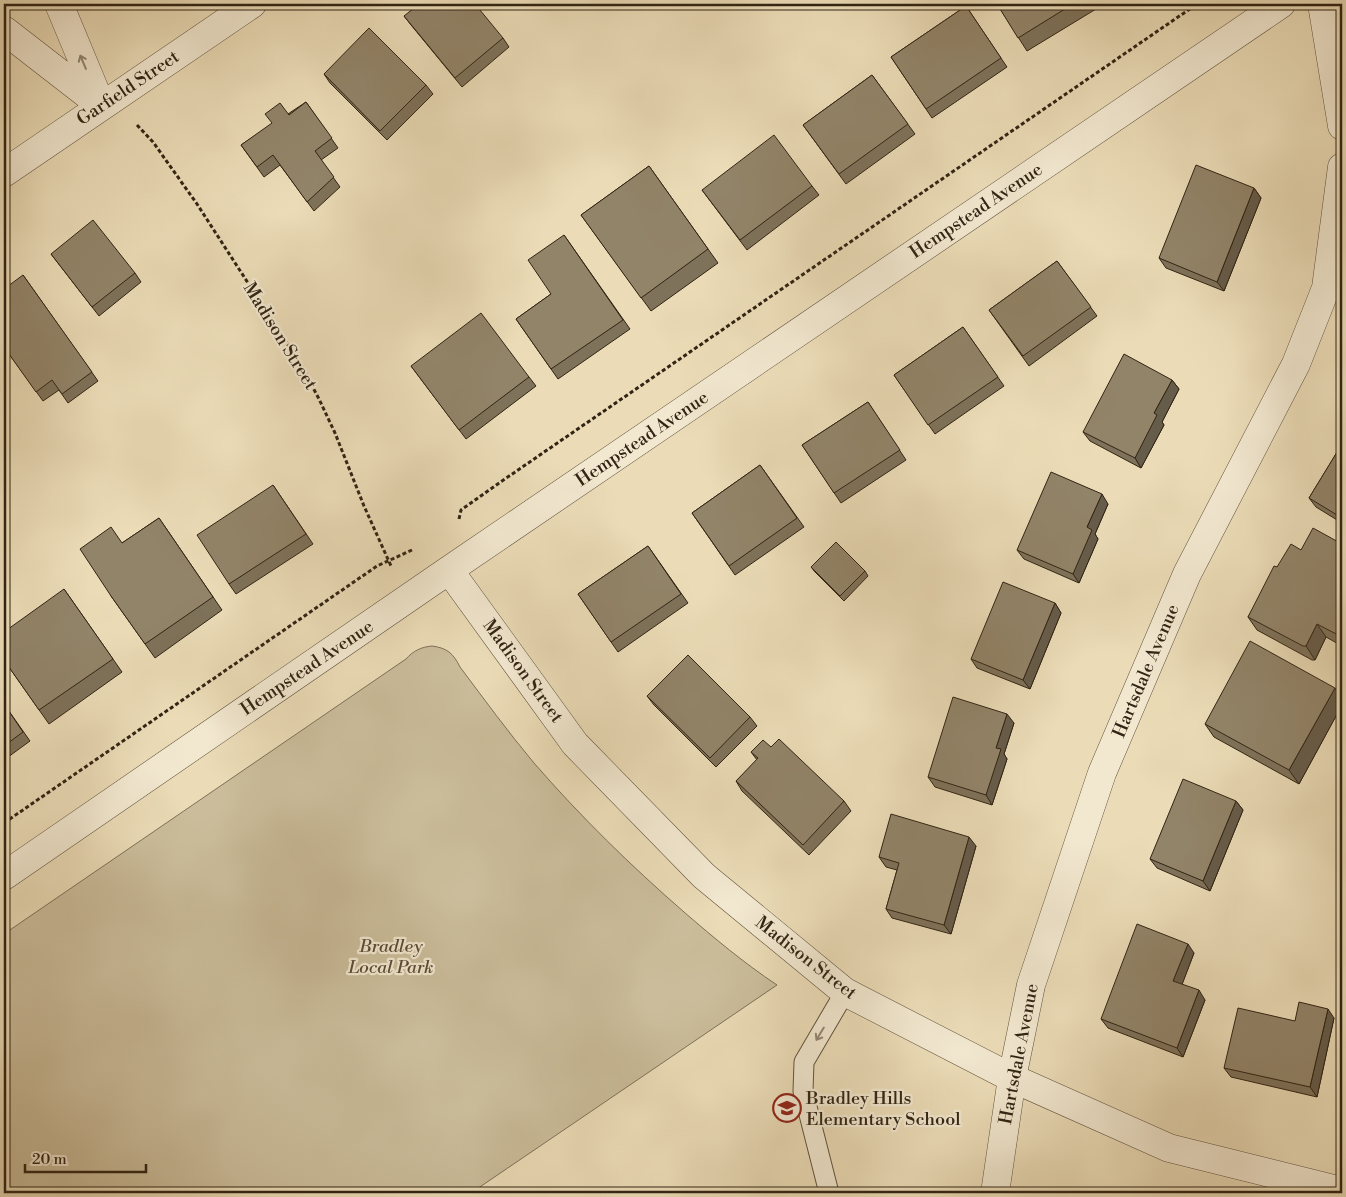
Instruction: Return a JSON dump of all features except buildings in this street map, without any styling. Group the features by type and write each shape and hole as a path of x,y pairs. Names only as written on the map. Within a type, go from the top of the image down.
{"street":[{"path":"58,4 102,106"},
{"name":"Garfield Street","path":"4,173 252,4"},
{"name":"Hempstead Avenue","path":"4,876 449,570 1281,4"},
{"path":"1322,4 1342,126"},
{"path":"4,30 102,106"},
{"name":"Hartsdale Avenue","path":"995,1193 1012,1078 1031,985 1102,773 1187,574 1296,364 1326,288 1342,167"},
{"name":"Madison Street","path":"449,570 576,744 704,876 845,992 1012,1078 1169,1148 1342,1191"}],"lane":[{"path":"829,1193 803,1091 804,1062 845,992"}],"path":[{"path":"458,527 461,510 502,481 1198,4"},
{"name":"Madison Street","path":"126,89 135,124 153,142 197,204 301,365 335,433 364,506 389,559 396,582 408,598"},
{"path":"4,823 360,577 389,559 416,548"}],"green space":[{"name":"Bradley Local Park","path":"432,646 446,650 455,658 496,715 534,763 606,840 695,922 777,985 471,1193 4,1193 4,934 414,652 421,648"}],"place":[{"name":"Bradley Hills Elementary School","path":"787,1108"}]}
